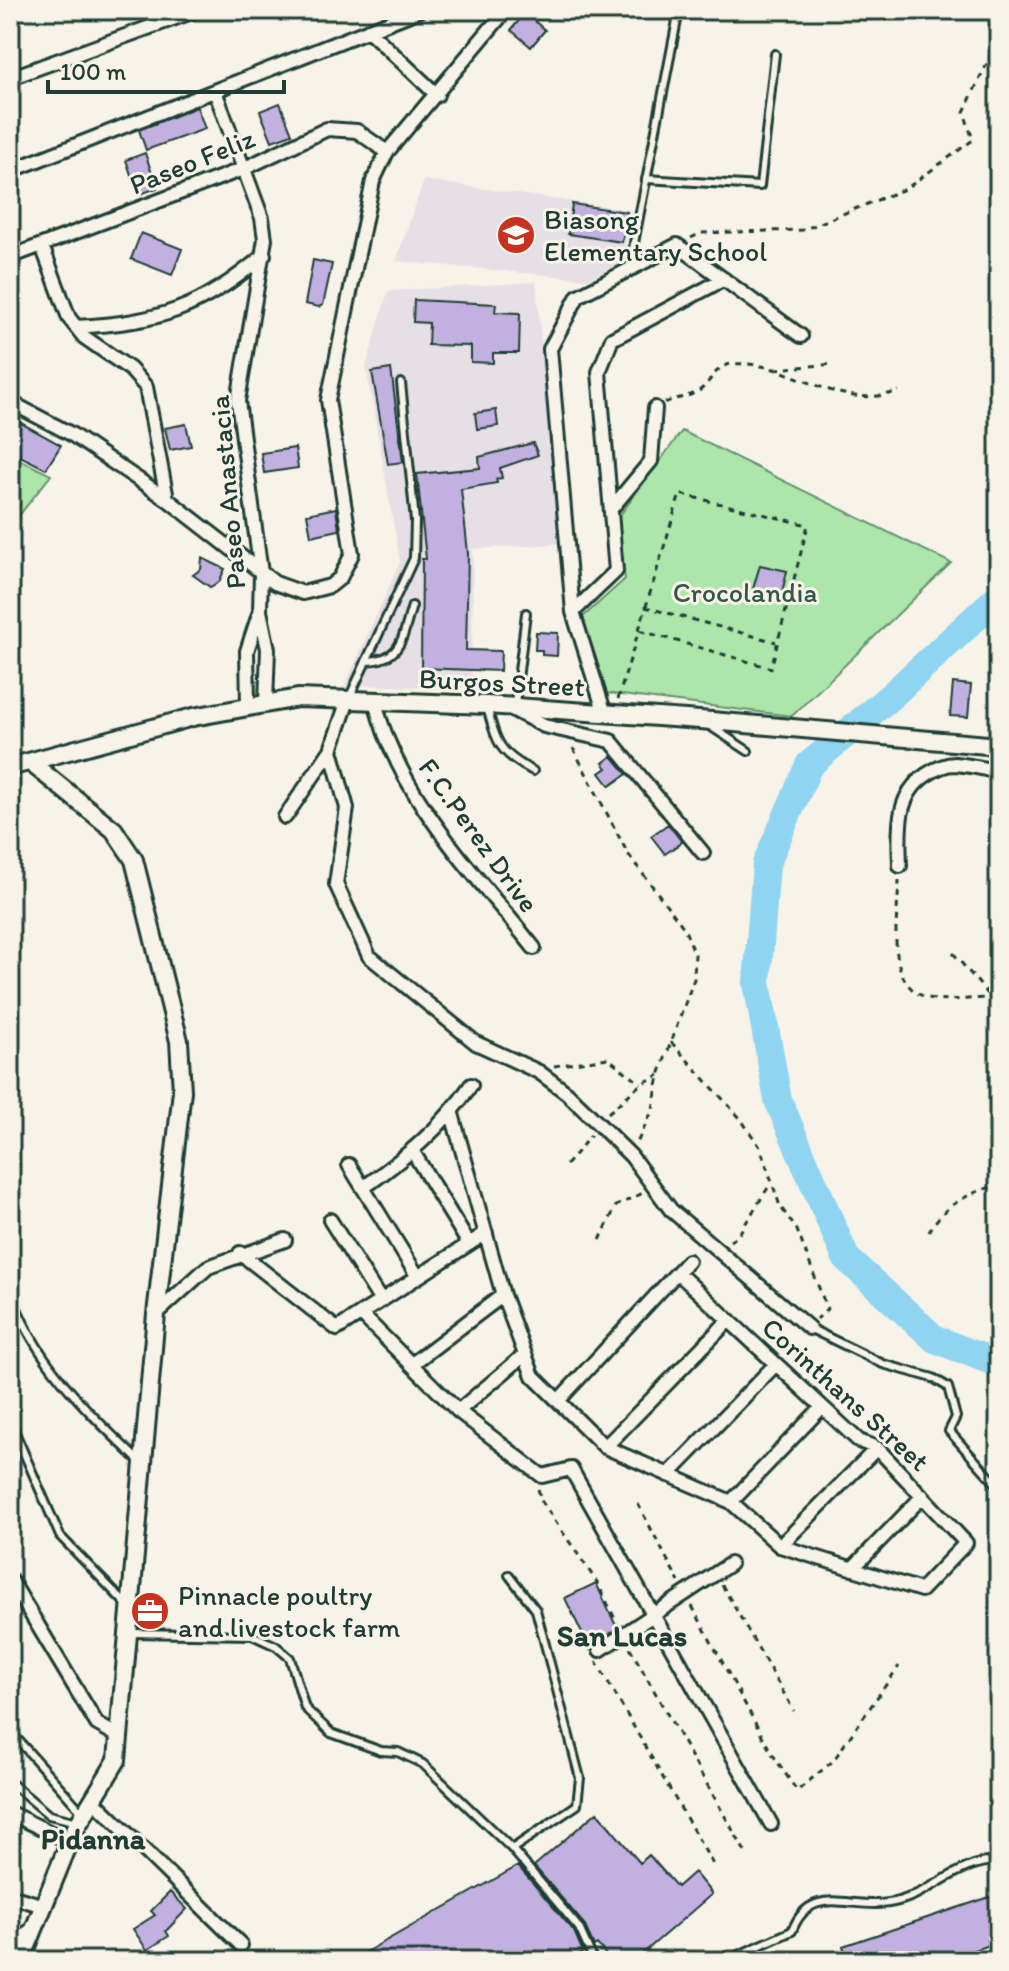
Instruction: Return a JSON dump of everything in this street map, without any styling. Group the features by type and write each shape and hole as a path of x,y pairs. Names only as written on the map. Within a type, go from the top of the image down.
{"street":[{"path":"10,78 197,10"},
{"path":"10,171 420,10"},
{"path":"10,402 71,434 167,499 261,573 293,591 318,591 340,578 352,554 328,400 373,181 387,152 506,10"},
{"path":"368,30 437,95"},
{"name":"Paseo Anastacia","path":"215,91 262,218 264,255 238,401 261,573 260,611 268,649 266,702"},
{"name":"Paseo Feliz","path":"10,257 243,169 327,129 357,131 387,152"},
{"path":"605,714 573,612 550,349 578,296 677,245 801,336"},
{"path":"42,246 69,318 84,337 130,369 146,387 167,499"},
{"path":"76,327 127,324 181,311 230,284 264,255"},
{"path":"573,612 616,571 599,372 604,354 612,339 724,279"},
{"path":"611,509 651,461 655,408"},
{"name":"Paseo Anastacia","path":"248,705 247,651 260,611"},
{"path":"285,817 331,750 348,700"},
{"name":"Burgos Street","path":"10,767 248,705 348,700 487,705 700,720 999,746"},
{"name":"F.C.Perez Drive","path":"375,701 394,758 428,813 534,948"},
{"path":"511,707 532,722 611,741 703,853"},
{"path":"331,750 347,808 336,884 361,944 386,973 466,1036 539,1072 567,1093 631,1156 671,1210 744,1276 809,1328"},
{"path":"21,1961 70,1842 117,1760 156,1314 182,1091 179,1041 134,860 114,830 30,762"},
{"path":"900,866 898,826 904,800 917,781 937,768 954,764 999,772"},
{"path":"363,1188 413,1152 452,1114 471,1085"},
{"path":"452,1114 523,1356 533,1376 605,1447 731,1502 780,1546 852,1569 923,1496"},
{"path":"413,1152 469,1244"},
{"path":"349,1165 418,1277"},
{"path":"330,1220 381,1301"},
{"path":"240,1253 337,1329 486,1233"},
{"path":"156,1314 208,1267 240,1253 285,1240"},
{"path":"558,1401 688,1261"},
{"name":"Corinthans Street","path":"678,1273 859,1441 877,1448 966,1543 921,1590 852,1569"},
{"path":"412,1364 503,1295"},
{"path":"361,1314 458,1411 531,1467 545,1477 571,1469 657,1616 771,1824"},
{"path":"605,1447 729,1320"},
{"path":"458,1411 523,1356"},
{"path":"668,1475 776,1364"},
{"path":"731,1502 822,1407"},
{"path":"780,1546 877,1448"},
{"path":"600,1650 657,1616 730,1564"},
{"path":"10,1579 97,1724 120,1737"},
{"path":"10,1813 70,1842"},
{"path":"87,1813 241,1945"},
{"path":"10,1896 44,1906"},
{"path":"10,1944 36,1927"}],"lane":[{"path":"629,269 679,10"},
{"path":"646,179 760,186 775,54"},
{"path":"348,700 414,558 415,521 401,383"},
{"path":"366,661 384,661 398,649 412,606"},
{"path":"511,707 526,613"},
{"path":"487,705 498,745 504,754 533,771"},
{"path":"700,720 748,751"},
{"path":"10,1289 17,1313 45,1359 86,1409 143,1465"},
{"path":"809,1328 883,1364 933,1378 948,1387 956,1417 949,1431 999,1487"},
{"path":"10,1421 60,1536 132,1610"},
{"path":"509,1575 536,1610 580,1778 577,1805 512,1849"},
{"path":"130,1633 252,1635 276,1646 290,1658 305,1708 331,1733 381,1751 398,1752 423,1764 512,1849 579,1928 594,1961"},
{"path":"10,1731 87,1813"},
{"path":"10,1782 49,1815 87,1813"},
{"path":"725,1961 792,1931 799,1913 808,1906 829,1901 888,1903 925,1891 954,1872 999,1861"}],"path":[{"path":"677,245 701,233 803,230 907,188 973,140 964,112 999,38"},
{"path":"655,408 696,393 718,368 733,364 771,369 834,364"},
{"path":"771,369 839,395 865,399 899,391"},
{"path":"619,696 638,630 680,494 808,525 771,668 638,630"},
{"path":"645,607 777,642"},
{"path":"564,730 628,854 684,928 695,954 694,979 659,1075 653,1109 631,1156"},
{"path":"900,866 897,972 911,990 933,999 991,998"},
{"path":"953,953 999,1007"},
{"path":"671,1042 740,1118 760,1147 780,1206 797,1230 827,1309 809,1328"},
{"path":"539,1072 559,1064 608,1058 641,1084"},
{"path":"600,1240 616,1206 640,1197 649,1183"},
{"path":"716,1248 737,1237 771,1183"},
{"path":"929,1232 936,1218 958,1200 999,1185"},
{"path":"531,1467 542,1502 597,1582 748,1857"},
{"path":"638,1504 771,1752 797,1791 833,1761 899,1666"},
{"path":"716,1574 794,1711"},
{"path":"600,1650 593,1654 599,1669 715,1868"}],"shaded area":[{"name":"Biasong Elementary School","path":"424,180 630,210 623,262 588,279 396,261"},
{"path":"536,282 560,544 473,549 472,688 345,685 400,562 366,367 388,291"}],"green space":[{"name":"Crocolandia","path":"682,431 951,563 792,716 606,693 583,617 625,579 617,519"},
{"path":"10,455 51,475 10,527"}],"building":[{"path":"525,13 545,30 531,47 511,30"},
{"path":"280,103 292,134 272,141 260,111"},
{"path":"197,107 205,129 146,150 139,130"},
{"path":"145,153 157,188 138,195 126,160"},
{"path":"572,204 627,212 622,242 568,234"},
{"path":"141,233 182,249 172,275 131,259"},
{"path":"313,260 332,264 323,305 319,307 305,304"},
{"path":"414,300 496,304 495,312 520,313 519,353 493,353 493,363 471,362 471,346 428,345 429,323 413,322"},
{"path":"391,369 403,462 388,464 372,372"},
{"path":"496,410 498,426 477,429 475,413"},
{"path":"10,417 61,445 46,469 10,451"},
{"path":"186,424 191,446 170,450 165,428"},
{"path":"533,443 538,455 500,468 502,478 496,479 497,483 461,489 468,553 466,650 501,651 500,671 421,668 422,559 426,559 417,474 480,468 479,457"},
{"path":"295,448 298,468 264,473 261,453"},
{"path":"336,508 339,530 311,536 307,514"},
{"path":"202,558 225,569 219,582 210,587 193,575 201,569"},
{"path":"760,565 787,571 781,597 753,589"},
{"path":"536,632 558,633 557,656 542,655 542,650 535,650"},
{"path":"953,683 971,685 968,717 950,716"},
{"path":"612,756 627,774 610,786 600,773 607,768 603,763"},
{"path":"668,824 682,842 665,854 651,836"},
{"path":"596,1583 617,1628 590,1650 565,1598"},
{"path":"597,1812 640,1863 649,1855 677,1887 694,1872 712,1894 634,1961 611,1961 597,1944 594,1946 584,1924 534,1866"},
{"path":"518,1866 574,1931 583,1952 569,1961 350,1961"},
{"path":"170,1892 187,1909 166,1931 169,1936 147,1950 133,1929 155,1915 151,1911"},
{"path":"999,1894 999,1942 941,1961 848,1961 843,1946"}],"waterway":[{"path":"999,596 892,695 809,765 766,864 757,983 778,1100 846,1258 935,1339 999,1364"}],"place":[{"name":"Biasong Elementary School","path":"516,235"},
{"name":"Pinnacle poultry and livestock farm","path":"150,1611"}],"district":[{"name":"San Lucas","path":"622,1635"},
{"name":"Pidanna","path":"93,1838"}]}
